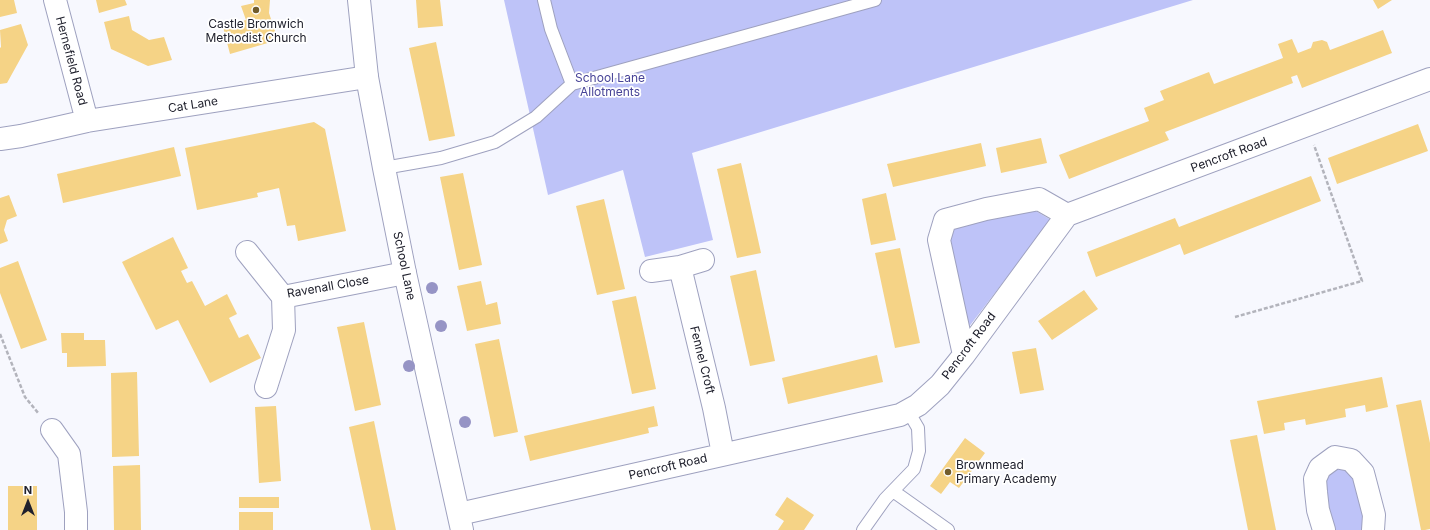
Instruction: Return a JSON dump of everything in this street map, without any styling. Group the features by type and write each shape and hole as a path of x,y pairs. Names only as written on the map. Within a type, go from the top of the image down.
{"street":[{"name":"Hernefield Road","path":"54,0 87,121"},
{"name":"School Lane","path":"359,0 367,77 384,168 405,274 460,522"},
{"name":"Cat Lane","path":"0,148 10,137 87,121 367,77"},
{"name":"Pencroft Road","path":"460,522 723,454 900,415 918,405 940,385 1068,215 1430,79"},
{"path":"964,355 938,240 946,220 1039,198 1068,215"},
{"name":"Ravenall Close","path":"247,252 283,297 405,274"},
{"path":"651,271 680,267 702,260"},
{"name":"Fennel Croft","path":"680,267 714,408 723,454"},
{"path":"266,388 284,330 283,297"},
{"path":"52,430 69,454 76,512 76,530"},
{"path":"1324,530 1318,510 1315,479 1320,468 1335,457 1351,460 1364,473 1374,515 1373,530"}],"lane":[{"path":"544,0 551,29 572,84"},
{"path":"384,168 441,158 495,142 536,117 572,84 875,0"},
{"path":"863,530 885,499 914,469 919,452 918,428 908,410"},
{"path":"893,491 948,530"}],"path":[{"path":"1234,317 1362,282 1307,126"},
{"path":"0,334 25,397 52,430"}],"green space":[{"name":"School Lane Allotments","path":"504,0 1193,0 692,153 713,240 645,257 623,170 548,195"},
{"path":"1029,207 1051,220 968,328 949,239 955,224"},
{"path":"1335,469 1345,470 1352,474 1366,530 1334,530 1329,508 1326,483 1328,473"}],"building":[{"path":"0,0 14,0 17,13 0,17"},
{"path":"96,0 125,0 127,5 99,13"},
{"path":"254,0 270,0 269,13 278,40 230,54 223,27 246,20 241,6 254,3"},
{"path":"416,0 440,0 443,26 418,28"},
{"path":"1373,0 1392,0 1378,9"},
{"path":"129,16 132,30 149,40 164,37 172,60 148,66 111,49 104,22"},
{"path":"21,24 28,45 7,83 0,84 0,30"},
{"path":"1383,30 1392,53 1302,88 1297,75 1291,77 1293,83 1165,132 1169,140 1069,179 1059,155 1149,121 1144,108 1164,100 1160,91 1209,72 1214,84 1283,58 1278,44 1292,39 1298,53 1311,48 1313,42 1322,40 1327,42 1330,50"},
{"path":"436,42 455,136 429,141 409,48"},
{"path":"314,122 325,129 346,231 298,241 295,225 287,226 279,188 257,193 258,197 197,210 185,148"},
{"path":"1418,124 1428,151 1337,184 1328,158"},
{"path":"1041,138 1047,163 1001,173 996,148"},
{"path":"981,143 986,166 893,187 887,164"},
{"path":"174,147 181,176 63,203 57,174"},
{"path":"741,163 761,253 737,258 717,169"},
{"path":"463,173 482,265 459,270 440,177"},
{"path":"1311,176 1321,201 1184,255 1180,244 1096,277 1087,252 1175,218 1179,227"},
{"path":"886,193 896,240 871,245 862,199"},
{"path":"9,195 17,216 7,220 4,230 8,241 0,244 0,198"},
{"path":"604,199 625,289 597,295 576,206"},
{"path":"173,237 188,268 181,271 187,283 192,281 205,306 227,294 237,314 229,318 239,338 248,334 261,358 210,383 178,320 156,330 122,262"},
{"path":"900,248 920,343 895,348 875,253"},
{"path":"18,261 47,340 21,349 0,293 0,268"},
{"path":"756,270 775,361 750,366 730,276"},
{"path":"481,281 486,305 497,302 501,324 467,331 457,286"},
{"path":"1084,290 1098,309 1052,340 1038,321"},
{"path":"636,296 656,389 632,394 612,301"},
{"path":"364,322 381,405 355,411 337,327"},
{"path":"61,333 84,333 84,340 105,340 106,366 67,367 67,353 62,353"},
{"path":"499,339 518,432 494,437 475,344"},
{"path":"1036,348 1044,390 1020,394 1012,352"},
{"path":"877,355 883,382 788,404 782,378"},
{"path":"137,372 139,456 112,457 111,373"},
{"path":"1382,377 1388,407 1366,412 1365,405 1345,409 1346,417 1306,425 1305,419 1284,423 1285,430 1264,434 1257,401"},
{"path":"1421,400 1430,443 1430,529 1425,530 1421,530 1396,405"},
{"path":"276,406 281,481 259,483 255,407"},
{"path":"654,406 658,426 648,428 649,433 530,461 524,436"},
{"path":"374,421 396,530 371,530 349,427"},
{"path":"1257,435 1276,530 1248,530 1230,440"},
{"path":"965,438 985,453 959,488 950,482 941,494 930,486"},
{"path":"140,465 141,530 114,530 113,466"},
{"path":"8,486 37,486 37,530 8,530"},
{"path":"239,497 279,497 279,508 239,508"},
{"path":"787,497 814,515 804,530 778,530 784,521 775,515"},
{"path":"239,512 273,512 273,530 239,530"}],"place":[{"name":"Castle Bromwich Methodist Church","path":"256,10"},
{"name":"Brownmead Primary Academy","path":"948,472"}]}
